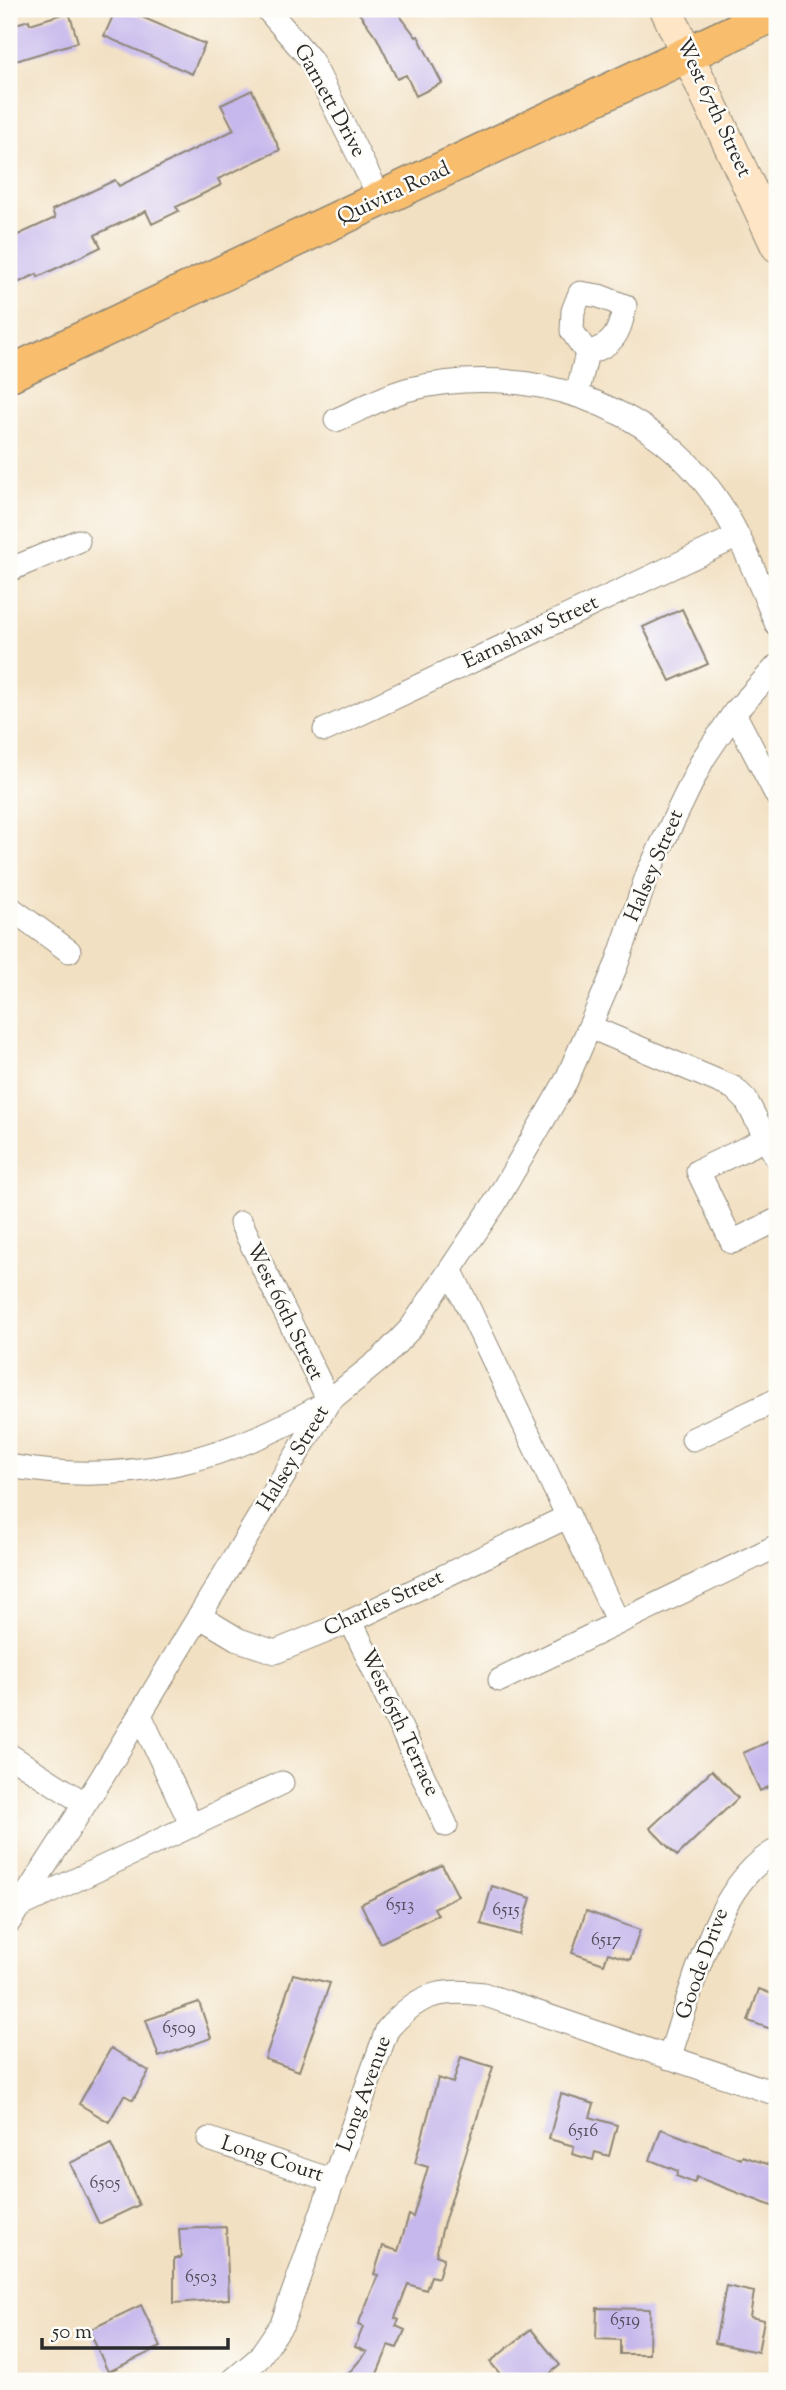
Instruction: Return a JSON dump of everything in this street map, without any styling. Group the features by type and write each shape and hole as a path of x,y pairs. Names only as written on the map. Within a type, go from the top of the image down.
{"main road":[{"name":"Quivira Road","path":"9,374 777,12"}],"street":[{"name":"Garnett Drive","path":"267,9 311,60 381,200"},
{"name":"West 67th Street","path":"666,9 777,246"},
{"path":"577,394 587,353"},
{"path":"336,420 408,390 449,382 538,383 577,394 639,425 681,459 720,504 777,625"},
{"name":"Earnshaw Street","path":"325,730 737,537"},
{"path":"9,570 78,541"},
{"name":"Halsey Street","path":"13,1914 140,1715 329,1401 383,1357 401,1338 451,1271 495,1203 566,1081 667,832 703,759 734,713 777,666"},
{"path":"734,713 777,796"},
{"path":"9,906 69,951"},
{"path":"590,1027 734,1088 746,1100 772,1149 698,1171 732,1242 777,1220"},
{"name":"West 66th Street","path":"9,1466 43,1472 105,1474 179,1464 282,1429 329,1401 241,1223"},
{"path":"451,1271 618,1622"},
{"path":"693,1439 777,1400"},
{"name":"Charles Street","path":"199,1616 239,1640 275,1652 351,1621 569,1516"},
{"path":"500,1680 777,1546"},
{"name":"West 65th Terrace","path":"351,1621 446,1825"},
{"path":"140,1715 192,1826"},
{"path":"9,1755 84,1803"},
{"path":"13,1914 282,1783"},
{"name":"Goode Drive","path":"670,2058 729,1894 749,1870 777,1850"},
{"name":"Long Avenue","path":"232,2381 258,2359 282,2324 387,2030 405,2009 432,1994 456,1990 483,1994 777,2094"},
{"name":"Long Court","path":"209,2139 334,2181"}],"building":[{"path":"116,9 123,9 205,44 192,74 104,36"},
{"path":"356,9 395,9 416,37 418,36 442,83 416,96 406,75 397,79 377,38"},
{"path":"69,12 78,42 9,63 9,26 29,20 30,24"},
{"path":"252,90 280,150 218,179 221,185 176,207 179,211 152,224 146,211 95,235 101,247 38,277 37,274 9,287 9,239 55,218 52,210 115,180 119,186 234,130 221,105"},
{"path":"682,609 708,664 670,681 643,627"},
{"path":"777,1738 777,1783 760,1791 743,1753"},
{"path":"712,1770 738,1798 677,1856 650,1828"},
{"path":"442,1865 458,1896 434,1908 438,1915 380,1943 361,1904"},
{"path":"492,1886 531,1898 520,1935 481,1924"},
{"path":"586,1911 640,1930 630,1960 608,1953 604,1964 572,1953"},
{"path":"293,1974 330,1983 299,2071 265,2059"},
{"path":"759,1989 777,1996 777,2031 748,2021"},
{"path":"199,2002 211,2038 159,2057 146,2020"},
{"path":"111,2048 149,2071 133,2100 124,2095 109,2122 79,2104"},
{"path":"461,2057 493,2067 443,2226 436,2255 444,2258 438,2278 431,2276 426,2290 408,2284 395,2318 399,2320 396,2326 405,2330 397,2348 389,2345 374,2381 342,2381 367,2352 355,2347 363,2327 358,2325 378,2275 374,2274 383,2246 398,2251 409,2215 413,2217 428,2167 415,2163 438,2078 453,2083"},
{"path":"561,2094 594,2104 590,2117 617,2125 609,2156 595,2152 593,2160 572,2154 574,2146 549,2139"},
{"path":"661,2129 741,2159 742,2156 777,2167 777,2208 697,2177 694,2183 676,2176 678,2171 650,2160"},
{"path":"111,2144 139,2205 99,2224 70,2163"},
{"path":"226,2227 229,2299 174,2303 174,2258 181,2258 179,2229"},
{"path":"726,2286 754,2292 750,2317 764,2320 758,2352 715,2343"},
{"path":"141,2305 161,2347 108,2372 89,2330"},
{"path":"597,2308 650,2309 649,2354 620,2354 620,2340 596,2339"},
{"path":"531,2329 560,2365 541,2381 536,2381 529,2373 519,2381 506,2381 490,2362"}]}
